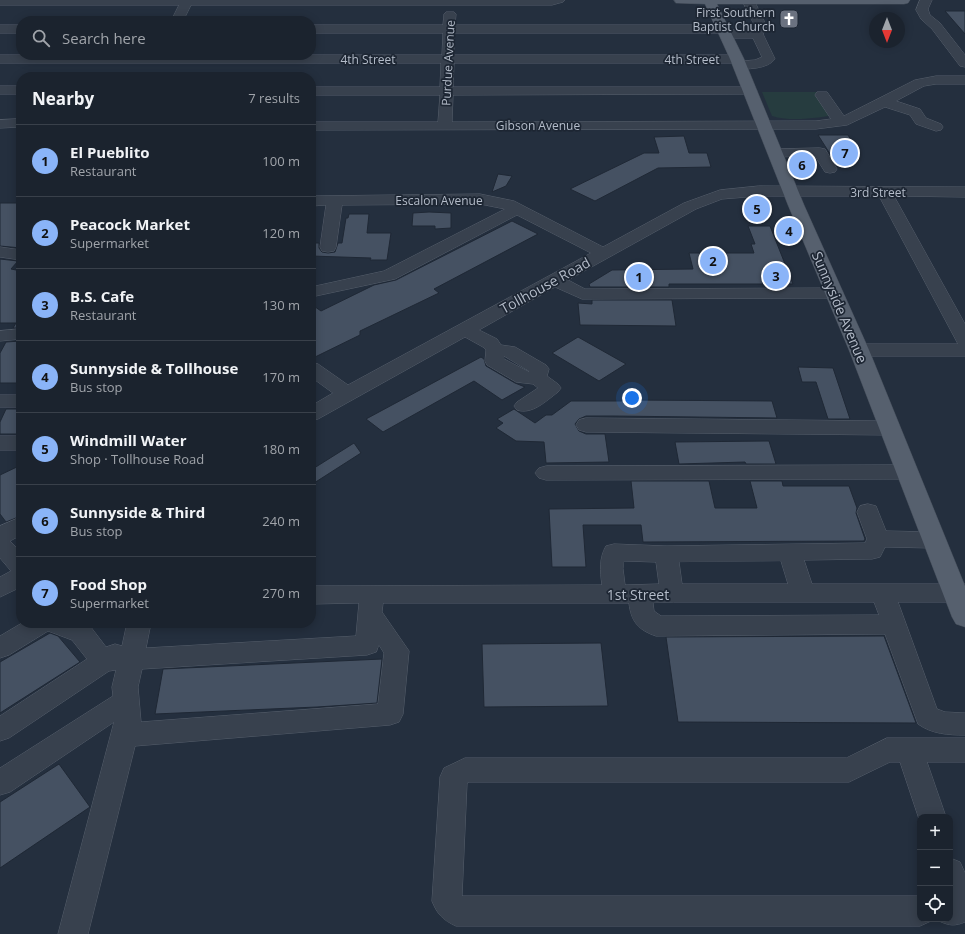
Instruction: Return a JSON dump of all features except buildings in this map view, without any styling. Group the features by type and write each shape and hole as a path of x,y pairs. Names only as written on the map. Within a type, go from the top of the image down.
{"main road":[{"path":"680,0 904,0"},
{"name":"Sunnyside Avenue","path":"709,0 725,31 859,350 933,540 960,594 965,617"}],"street":[{"path":"0,2 552,2 559,0"},
{"path":"316,29 725,31 757,34 761,27 748,0"},
{"path":"892,0 920,6 924,14 931,23 936,26 965,65"},
{"path":"180,16 188,1"},
{"name":"Purdue Avenue","path":"445,126 447,59 451,1"},
{"path":"0,29 16,29"},
{"name":"4th Street","path":"316,58 738,62 757,64 769,59 757,34"},
{"name":"4th Street","path":"0,59 16,59"},
{"path":"152,71 158,60"},
{"path":"764,125 816,125 842,122 885,102 920,82 936,80 965,80"},
{"path":"0,90 16,90"},
{"path":"316,91 750,91"},
{"path":"822,95 836,116 842,122"},
{"path":"885,102 915,112 921,121 936,127"},
{"path":"0,124 16,124"},
{"name":"Gibson Avenue","path":"316,126 764,125"},
{"path":"775,153 820,152 845,192"},
{"name":"3rd Street","path":"791,191 965,192"},
{"name":"Tollhouse Road","path":"316,411 690,206 708,199 737,193 791,191"},
{"path":"884,192 965,341"},
{"name":"Escalon Avenue","path":"316,201 480,199 508,204 603,253"},
{"path":"328,247 336,201"},
{"path":"316,291 389,275 517,209"},
{"path":"0,252 16,254"},
{"path":"554,280 582,294 834,293"},
{"path":"466,330 490,343 495,350 494,360 523,378 537,378 551,388 524,406"},
{"path":"0,336 16,334"},
{"path":"859,350 965,350"},
{"path":"316,372 347,394"},
{"path":"0,401 16,401"},
{"path":"586,425 889,428"},
{"path":"0,443 16,443"},
{"path":"546,473 906,472"},
{"path":"615,594 611,569 614,552 666,554 872,551 878,539 868,512"},
{"path":"0,536 16,527"},
{"path":"878,539 933,540"},
{"path":"0,544 16,561"},
{"path":"790,552 803,594"},
{"path":"666,554 672,594"},
{"path":"0,588 16,579"},
{"name":"1st Street","path":"316,596 371,603 615,594 960,594"},
{"path":"640,594 642,615 656,626 894,624"},
{"path":"883,594 927,716 933,721 947,724 965,724"},
{"path":"0,730 135,641 367,645 371,603"},
{"path":"124,735 390,714 397,651 371,603"},
{"path":"0,648 34,628"},
{"path":"67,628 81,633 103,661"},
{"path":"73,934 128,720 125,687 135,641"},
{"path":"0,783 126,701"},
{"path":"917,911 456,911 447,901 454,777 465,770 849,770 888,750 965,750"},
{"path":"910,750 931,814"},
{"path":"953,881 961,906 956,911 953,911"}],"green space":[{"path":"762,92 827,92 839,114 796,119 772,116"}],"place":[{"name":"First Southern Baptist Church","path":"789,19"},
{"name":"Food Shop","path":"845,153"},
{"name":"Sunnyside & Third","path":"802,165"},
{"name":"Windmill Water","path":"757,209"},
{"name":"Sunnyside & Tollhouse","path":"789,231"},
{"name":"Peacock Market","path":"713,261"},
{"name":"B.S. Cafe","path":"776,276"},
{"name":"El Pueblito","path":"639,277"}]}
